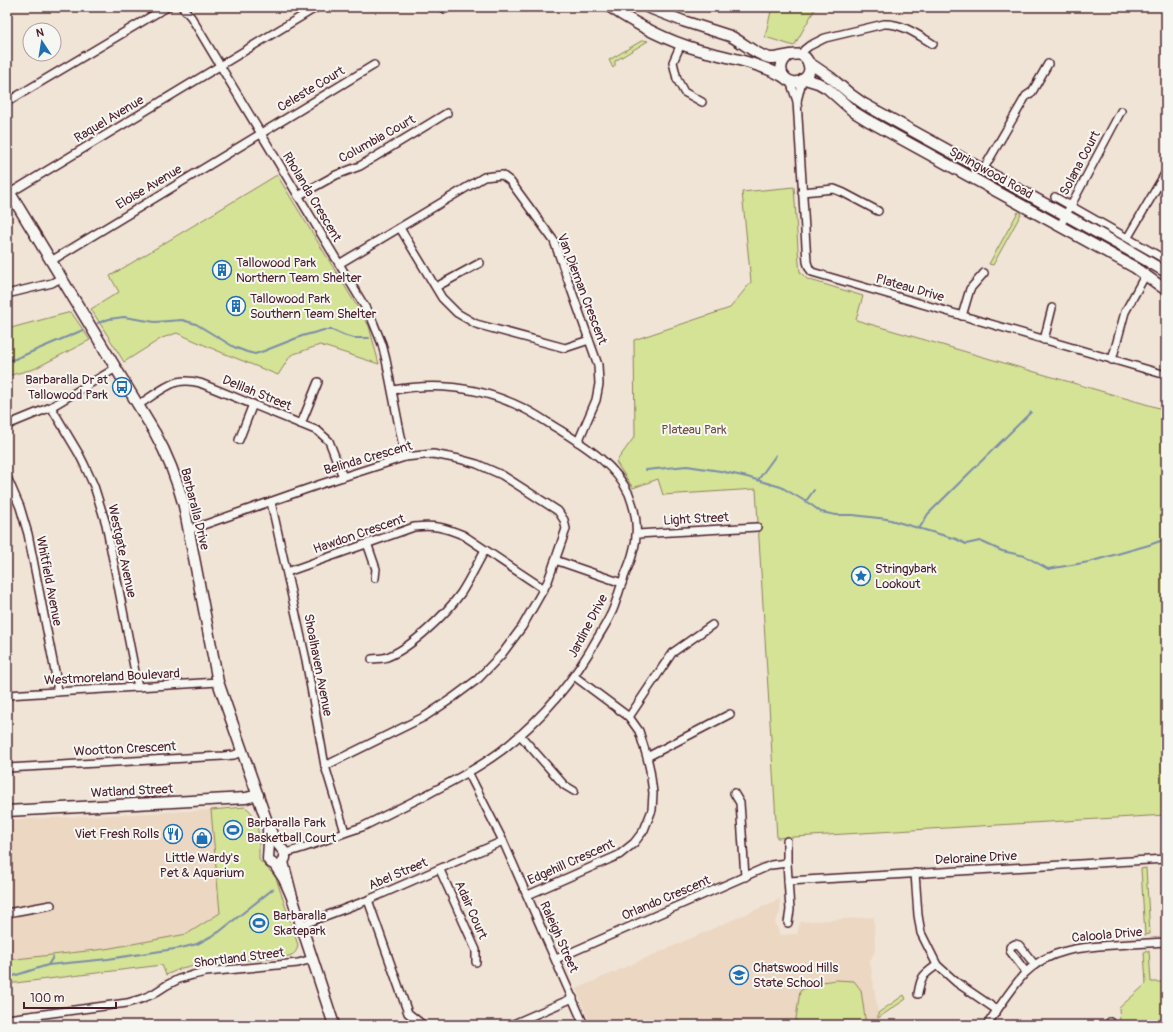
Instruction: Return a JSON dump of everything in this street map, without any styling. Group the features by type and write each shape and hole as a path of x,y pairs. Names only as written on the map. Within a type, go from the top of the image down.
{"main road":[{"path":"610,7 634,23 681,44 776,72 787,79 798,82 803,80 809,71 805,58 792,54 777,58 764,56 730,36 683,21 647,7"},
{"path":"787,79 781,68 782,63 788,56"},
{"name":"Springwood Road","path":"805,58 860,101 983,170 1068,211 1125,248 1163,269"},
{"name":"Springwood Road","path":"803,80 818,83 827,88 854,112 867,120 1134,267 1146,274 1166,290"},
{"name":"Barbaralla Drive","path":"9,190 166,452 178,486 189,530 218,682 267,822 281,857 284,879 292,897 334,1025"},
{"name":"Watland Street","path":"7,811 246,798 258,795"},
{"name":"Barbaralla Drive","path":"267,822 269,842 268,859 270,862 281,857"}],"street":[{"path":"7,102 168,7"},
{"name":"Rholanda Crescent","path":"182,7 191,17 371,317 377,330 386,360 405,457"},
{"name":"Raquel Avenue","path":"9,190 317,7"},
{"path":"805,58 804,50 825,38 884,24 900,26 933,44"},
{"path":"681,44 674,62 677,79 684,92 702,102"},
{"path":"983,170 1026,96 1032,92 1048,64"},
{"name":"Celeste Court","path":"260,134 374,66"},
{"name":"Plateau Drive","path":"787,79 797,101"},
{"name":"Plateau Drive","path":"803,80 797,101 806,262 812,272 1166,375"},
{"name":"Solana Court","path":"1060,226 1121,111"},
{"name":"Columbia Court","path":"298,196 336,175 360,166 447,113"},
{"name":"Eloise Avenue","path":"50,260 260,134"},
{"path":"1128,237 1166,172"},
{"name":"Van Dieman Crescent","path":"339,264 484,177 502,175 510,182 554,240 598,365 599,384 596,400 578,442"},
{"path":"802,192 834,190 844,193 878,211"},
{"name":"Springwood Road","path":"1055,197 1068,211 1128,237 1166,260"},
{"path":"400,228 442,298 457,313 476,324 565,348 589,340"},
{"path":"436,287 480,263"},
{"path":"962,316 970,290 984,273"},
{"path":"1112,360 1125,312 1146,274"},
{"path":"7,294 52,283 61,278"},
{"path":"1044,340 1052,308"},
{"path":"7,425 51,407 116,368"},
{"name":"Delilah Street","path":"138,405 178,382 200,382 318,431 329,441 343,477"},
{"path":"301,424 318,382"},
{"name":"Jardine Drive","path":"281,857 345,832 362,827 468,772 501,751 520,735 557,698 588,656 613,608 633,552 637,534 635,513 624,484 608,465 597,455 578,442 526,410 488,394 469,389 425,386 393,390"},
{"path":"239,440 253,404"},
{"name":"Westgate Avenue","path":"51,407 84,464 94,486 106,524 138,688"},
{"name":"Belinda Crescent","path":"189,530 405,457 433,454 477,464 502,475 558,511 564,520 566,529 544,589 522,627 502,654 478,679 424,717 325,766"},
{"name":"Whitfield Avenue","path":"7,477 20,507 28,534 57,682 57,692"},
{"name":"Shoalhaven Avenue","path":"271,502 306,660 325,766 345,832"},
{"name":"Hawdon Crescent","path":"286,572 414,527 432,526 450,529 463,535 544,589"},
{"name":"Light Street","path":"637,534 757,528"},
{"path":"367,543 376,569 376,578"},
{"path":"372,659 386,658 403,648 419,637 440,618 461,593 485,550"},
{"path":"555,560 622,583"},
{"path":"630,717 672,653 712,625"},
{"name":"Edgehill Crescent","path":"528,895 619,855 634,843 644,830 652,810 653,793 647,757 639,731 630,717 574,676"},
{"name":"Westmoreland Boulevard","path":"7,695 218,682"},
{"path":"647,757 730,714"},
{"path":"520,735 564,785 574,791"},
{"name":"Wootton Crescent","path":"7,768 224,756 234,755 243,751"},
{"name":"Raleigh Street","path":"468,772 503,841 528,895 584,1025"},
{"path":"734,793 740,803 745,877"},
{"name":"Abel Street","path":"301,925 368,900 440,870 503,841"},
{"path":"787,841 790,910 788,923"},
{"name":"Deloraine Drive","path":"788,881 1166,859"},
{"name":"Orlando Crescent","path":"556,959 771,865 787,863"},
{"name":"Adair Court","path":"440,870 476,950 476,962"},
{"path":"916,873 918,915 921,933 937,965 956,982 997,1010"},
{"path":"368,900 408,1013 423,1025"},
{"path":"7,913 51,905"},
{"name":"Caloola Drive","path":"987,1025 1026,972 1035,965 1055,954 1085,947 1166,942"},
{"path":"1026,972 1010,951 1010,947 1015,944 1019,945 1035,965"},
{"name":"Shortland Street","path":"7,1019 126,1003 141,999 179,979 206,972 298,963 312,959"},
{"path":"918,994 923,975 937,965"},
{"path":"512,1025 573,998"}],"shaded area":[{"path":"211,810 220,913 187,934 105,949 7,960 7,820"},
{"name":"Chatswood Hills State School","path":"780,899 780,912 775,922 780,935 797,934 800,922 874,917 875,951 870,961 878,1013 878,1025 591,1025 576,989"}],"green space":[{"path":"772,7 816,7 794,46 765,37"},
{"path":"643,40 648,41 615,61 615,66 613,68 609,60"},
{"path":"277,175 369,326 379,364 320,345 291,355 278,375 177,333 162,338 124,362 91,309 119,292 110,276"},
{"name":"Plateau Park","path":"794,187 800,272 807,279 863,296 856,320 1166,410 1166,815 777,838 756,489 663,495 658,479 633,488 616,462 635,436 634,340 730,308 751,282 742,192"},
{"path":"1018,212 1021,214 993,265 989,264"},
{"path":"71,312 90,340 34,369 7,376 7,329"},
{"path":"245,807 254,817 258,831 259,860 276,878 298,945 294,953 289,956 194,965 182,968 166,975 162,965 7,984 7,960 105,949 187,934 220,913 211,810"},
{"path":"1146,868 1150,934 1145,935 1141,869"},
{"path":"1149,951 1151,982 1166,982 1166,1025 1124,1025 1120,1022 1119,1008 1146,984 1144,952"},
{"path":"836,980 854,981 861,990 866,1025 795,1025 800,991 815,983"},
{"path":"904,995 906,999 878,1018 878,1013"}],"waterway":[{"path":"98,323 109,319 124,317 155,322 182,320 196,324 234,347 255,354 302,336 324,330 332,330 354,338 369,338"},
{"path":"7,361 83,330"},
{"path":"919,529 928,514 1031,412"},
{"path":"758,480 776,455"},
{"path":"646,470 687,466 747,477 781,487 821,512 836,515 853,515 887,519 956,539 966,544 980,541 1002,551 1025,556 1048,569 1089,562 1166,539"},
{"path":"806,501 814,490"},
{"path":"7,978 48,965 108,959 181,948 197,944 219,932 273,889"},
{"path":"48,965 53,957"}],"place":[{"name":"Tallowood Park Northern Team Shelter","path":"222,270"},
{"name":"Tallowood Park Southern Team Shelter","path":"236,306"},
{"name":"Barbaralla Dr at Tallowood Park","path":"122,387"},
{"name":"Stringybark Lookout","path":"861,576"},
{"name":"Barbaralla Park Basketball Court","path":"233,830"},
{"name":"Viet Fresh Rolls","path":"173,834"},
{"name":"Little Wardy's Pet & Aquarium","path":"202,838"},
{"name":"Barbaralla Skatepark","path":"259,923"},
{"name":"Chatswood Hills State School","path":"739,975"}]}
